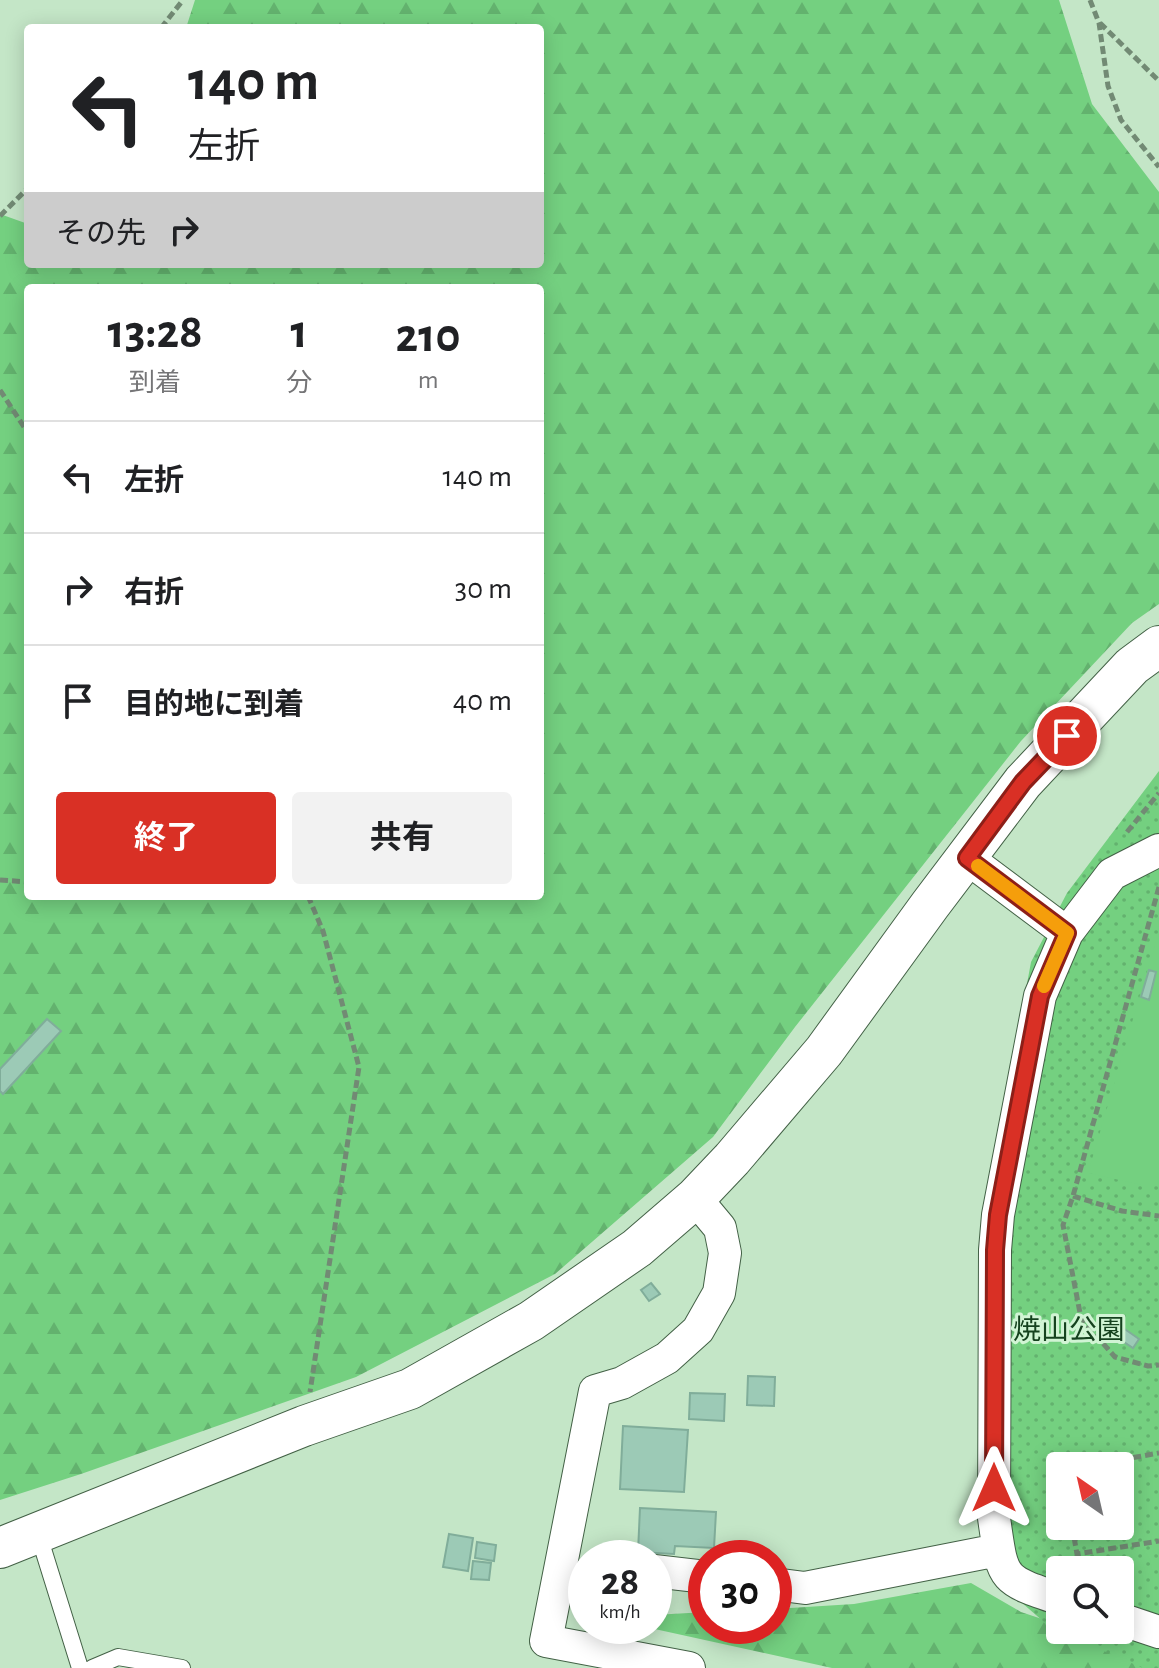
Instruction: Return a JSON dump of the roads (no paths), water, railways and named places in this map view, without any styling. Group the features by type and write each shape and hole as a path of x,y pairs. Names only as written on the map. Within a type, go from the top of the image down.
{"street":[{"path":"0,1548 304,1426 410,1389 531,1321 637,1248 695,1198 824,1051 1023,782 1132,666 1159,646"},
{"path":"1046,1594 1014,1582 1003,1569 998,1550 994,1518 998,1215 1040,996 1067,933 1112,874 1159,850"},
{"path":"967,858 1067,933"},
{"path":"577,1540 595,1391 622,1383 667,1358 698,1330 719,1293 725,1253 720,1228 695,1198"},
{"path":"792,1586 805,1588 998,1550"},
{"path":"568,1580 546,1641 689,1668"},
{"path":"1134,1624 1159,1632"}],"lane":[{"path":"38,1533 80,1668"},
{"path":"92,1668 118,1657 182,1668"}],"park label":[{"name":"焼山公園","path":"1069,1331"}]}
